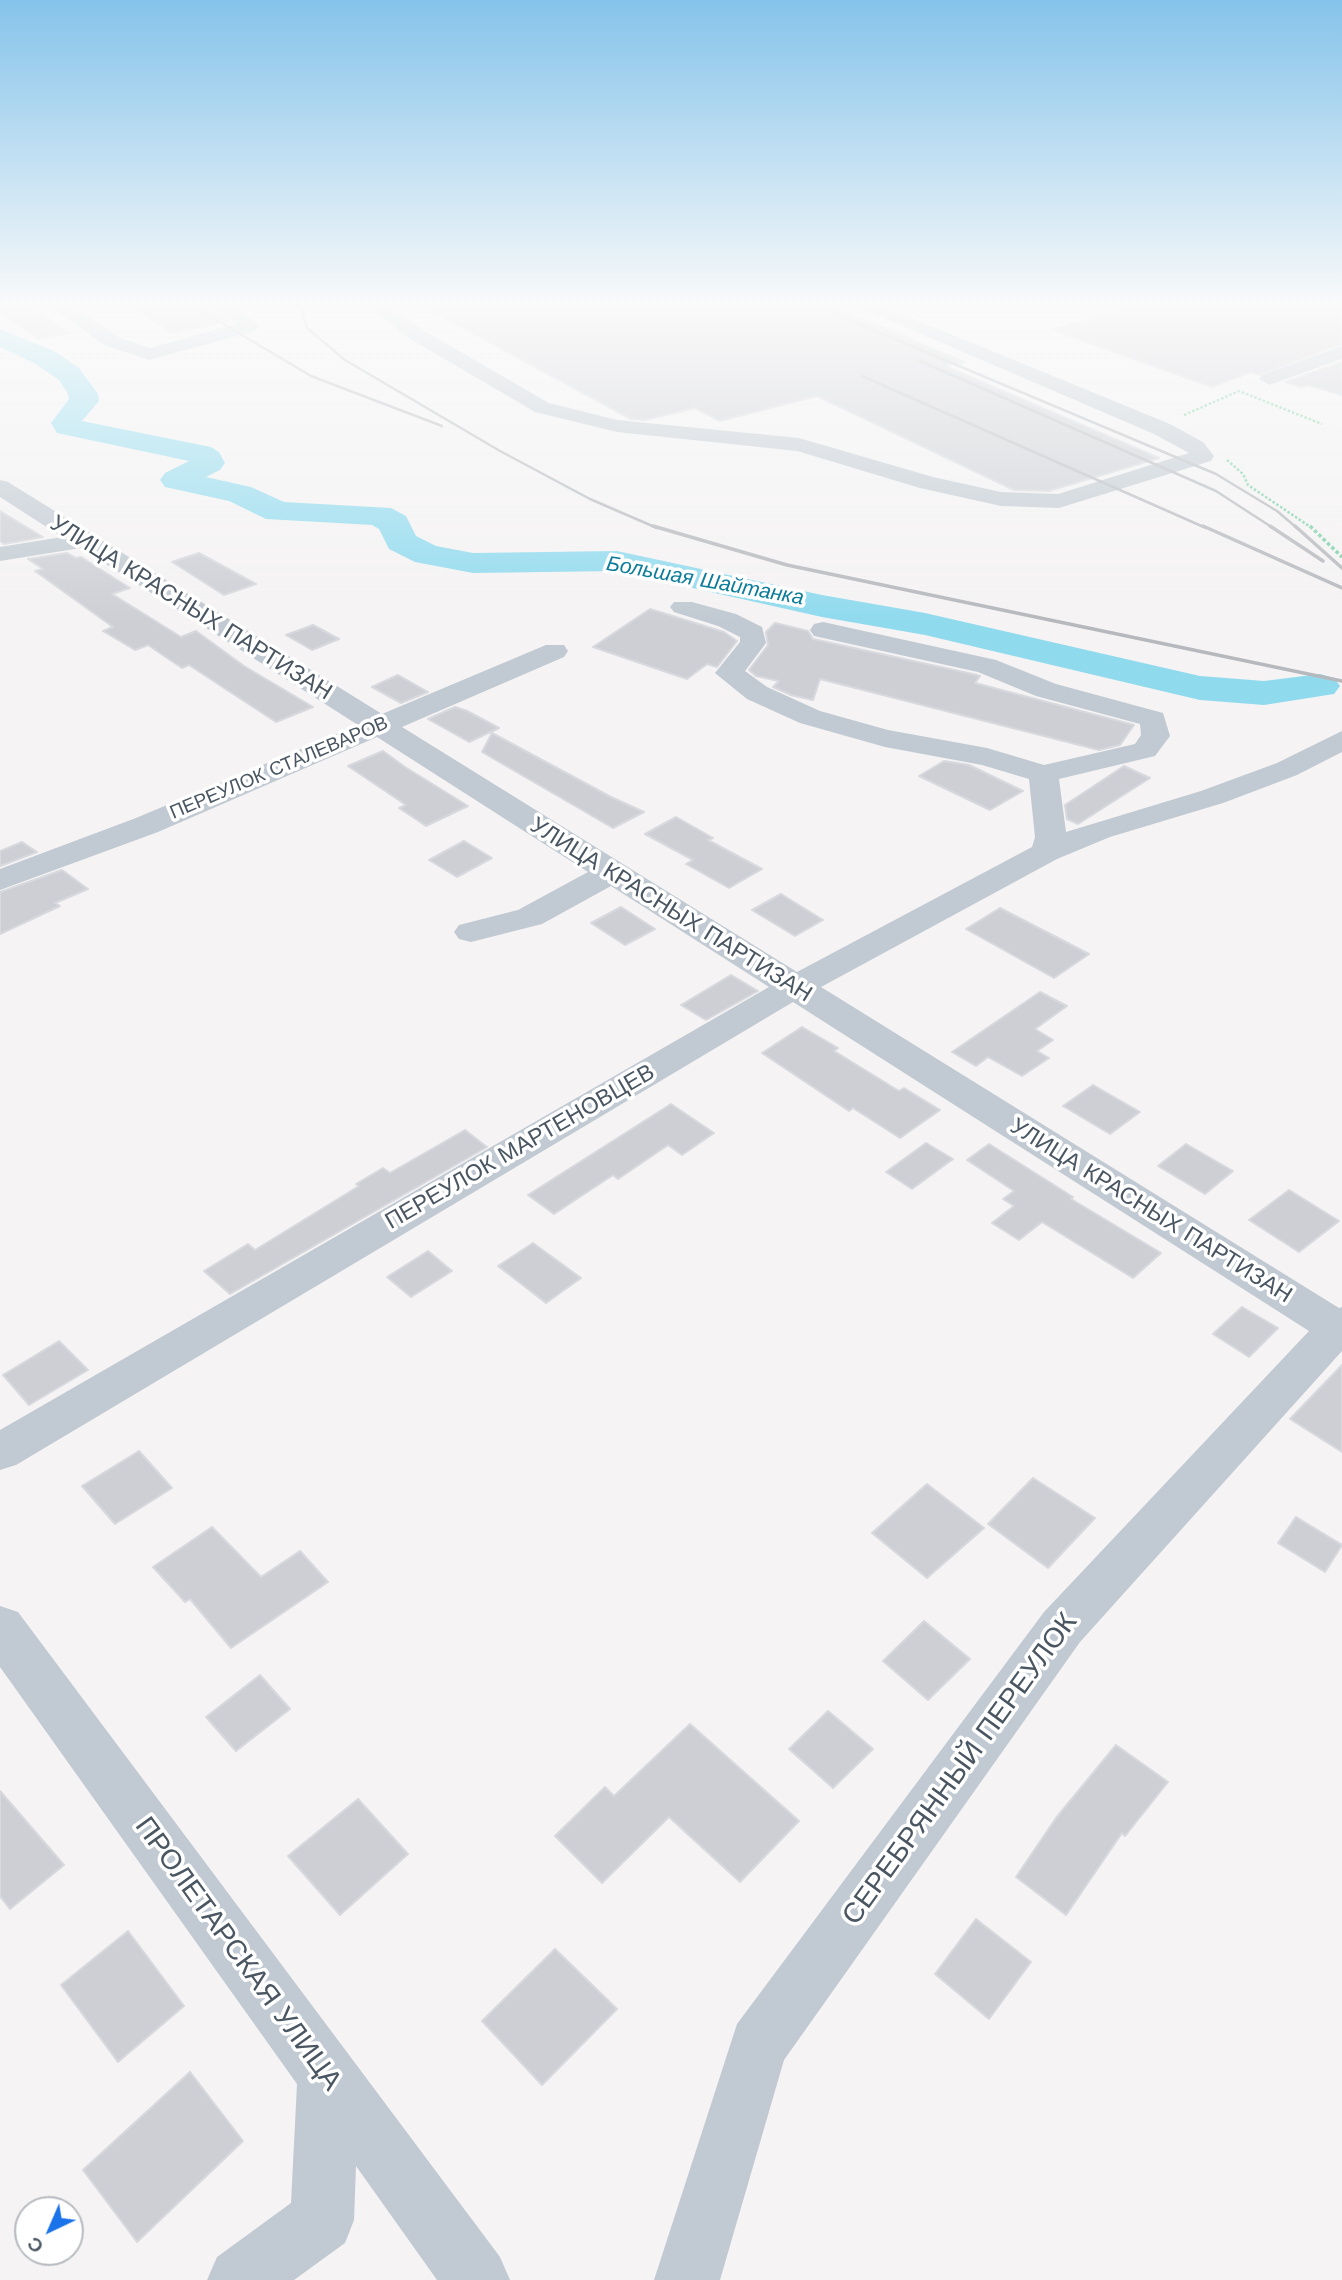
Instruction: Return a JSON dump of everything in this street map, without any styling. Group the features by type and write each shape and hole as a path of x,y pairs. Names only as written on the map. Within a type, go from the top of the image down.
{"street":[{"path":"547,409 617,426 799,445 928,483 1001,499 1059,501 1203,456 1195,447 1162,429 1115,409"},
{"name":"УЛИЦА КРАСНЫХ ПАРТИЗАН","path":"0,487 82,541 1340,1327"},
{"path":"3,553 29,540 40,528 43,515"},
{"path":"3,553 82,541"},
{"path":"683,607 727,620 752,633 753,643 729,673 757,694 810,717 885,738 987,757 1043,774 1145,751 1156,736 1153,719 1046,690 986,666 823,630"},
{"name":"ПЕРЕУЛОК СТАЛЕВАРОВ","path":"0,880 146,825 555,651"},
{"name":"ПЕРЕУЛОК МАРТЕНОВЦЕВ","path":"0,1452 794,987 1046,852 1099,830 1212,797 1287,769 1342,740"},
{"path":"1043,774 1051,836 1046,852"},
{"path":"471,932 530,917 612,872"},
{"name":"СЕРЕБРЯННЫЙ ПЕРЕУЛОК","path":"687,2280 758,2045 1062,1627 1340,1327"},
{"name":"ПРОЛЕТАРСКАЯ УЛИЦА","path":"0,1627 477,2280"},
{"path":"240,2280 322,2220 328,2076"}],"path":[{"path":"1176,418 1196,409"},
{"path":"1285,409 1322,424"},
{"path":"1224,458 1244,474 1248,485 1311,527 1342,557"}],"building":[{"path":"613,409 689,409 645,420 631,419"},
{"path":"698,409 765,409 720,421"},
{"path":"845,409 1046,409 1159,458 1049,491 1014,490"},
{"path":"0,511 43,537 4,544 0,541"},
{"path":"67,553 76,558 81,557 130,588 112,594 181,637 196,631 244,666 313,707 276,722 189,665 182,668 148,645 135,650 103,631 113,627 35,571 43,569 28,559"},
{"path":"199,553 256,584 224,595 172,562"},
{"path":"650,609 724,632 737,641 717,667 707,664 687,679 593,647"},
{"path":"775,623 808,631 813,639 977,675 980,676 975,683 1134,725 1120,745 1099,750 820,679 813,700 791,695 773,687 779,681 756,676 749,670 768,645 766,632"},
{"path":"313,625 339,639 312,650 286,635"},
{"path":"398,675 428,692 401,703 372,687"},
{"path":"455,707 499,728 469,742 428,719"},
{"path":"492,733 644,812 613,828 482,752"},
{"path":"383,751 468,806 426,826 399,808 406,805 348,766"},
{"path":"944,761 969,765 1023,791 990,810 919,776"},
{"path":"1124,766 1150,778 1078,824 1067,819 1065,805"},
{"path":"676,817 713,838 708,840 762,869 729,888 686,864 693,860 645,834"},
{"path":"464,841 492,858 457,877 429,860"},
{"path":"22,842 37,852 0,866 0,851"},
{"path":"62,870 88,889 55,903 60,906 0,934 0,892"},
{"path":"781,894 823,920 795,936 752,910"},
{"path":"621,907 655,929 625,945 591,923"},
{"path":"1000,908 1089,954 1054,978 966,929"},
{"path":"731,975 758,991 706,1020 681,1005"},
{"path":"1040,992 1067,1006 1035,1029 1053,1040 1037,1051 1049,1058 1022,1076 988,1057 976,1066 952,1052"},
{"path":"802,1027 838,1048 834,1051 899,1091 904,1088 940,1110 900,1138 853,1108 849,1111 762,1053"},
{"path":"1093,1085 1140,1112 1110,1134 1063,1106"},
{"path":"671,1104 714,1133 682,1155 668,1145 618,1179 613,1175 554,1214 528,1195"},
{"path":"465,1130 487,1147 230,1294 204,1271 248,1244 255,1250 359,1186 356,1184 383,1168 390,1173"},
{"path":"926,1143 953,1159 912,1189 886,1172"},
{"path":"989,1144 1073,1197 1071,1199 1161,1253 1133,1278 1042,1222 1019,1240 992,1223 1014,1206 1003,1199 1014,1191 967,1160"},
{"path":"1186,1144 1233,1171 1205,1194 1158,1166"},
{"path":"1289,1190 1339,1221 1299,1252 1249,1220"},
{"path":"533,1243 581,1278 546,1303 498,1266"},
{"path":"428,1251 452,1271 411,1297 387,1277"},
{"path":"1242,1307 1278,1328 1249,1357 1213,1334"},
{"path":"59,1341 88,1370 29,1405 3,1375"},
{"path":"1342,1365 1342,1452 1290,1419"},
{"path":"139,1451 172,1488 115,1524 82,1486"},
{"path":"1033,1478 1095,1518 1048,1568 988,1524"},
{"path":"927,1484 984,1528 927,1578 872,1533"},
{"path":"1296,1517 1342,1545 1325,1572 1278,1543"},
{"path":"212,1527 261,1577 300,1551 328,1582 231,1648 190,1599 185,1602 153,1567"},
{"path":"924,1621 970,1659 928,1700 883,1661"},
{"path":"260,1675 290,1709 236,1751 206,1717"},
{"path":"828,1711 873,1749 833,1788 789,1749"},
{"path":"690,1724 799,1821 740,1882 669,1817 602,1883 555,1836 605,1787 614,1796"},
{"path":"1116,1745 1168,1782 1125,1836 1122,1833 1066,1915 1016,1877 1056,1818"},
{"path":"0,1791 64,1865 10,1909 0,1896"},
{"path":"358,1799 408,1854 340,1915 288,1856"},
{"path":"976,1919 1031,1962 989,2019 935,1974"},
{"path":"128,1931 184,2006 118,2062 61,1985"},
{"path":"555,1949 617,2009 542,2085 482,2021"},
{"path":"190,2072 243,2141 137,2242 83,2170"}],"waterway":[{"name":"Большая Шайтанка","path":"76,409 68,418 68,427 200,454 208,459 209,463 176,480 239,494 278,512 379,515 394,523 401,542 427,555 473,563 617,561 822,606 925,624 1200,688 1264,693 1320,686"}],"railway":[{"path":"399,409 442,426"},
{"path":"429,409 590,499 657,528"},
{"path":"938,409 1206,528"},
{"path":"1030,409 1216,491 1273,528"},
{"path":"1062,409 1216,474 1277,511 1297,528"},
{"path":"653,526 787,565 1342,681"},
{"path":"1203,526 1342,588"},
{"path":"1270,526 1323,561"},
{"path":"1295,526 1342,568"}]}
